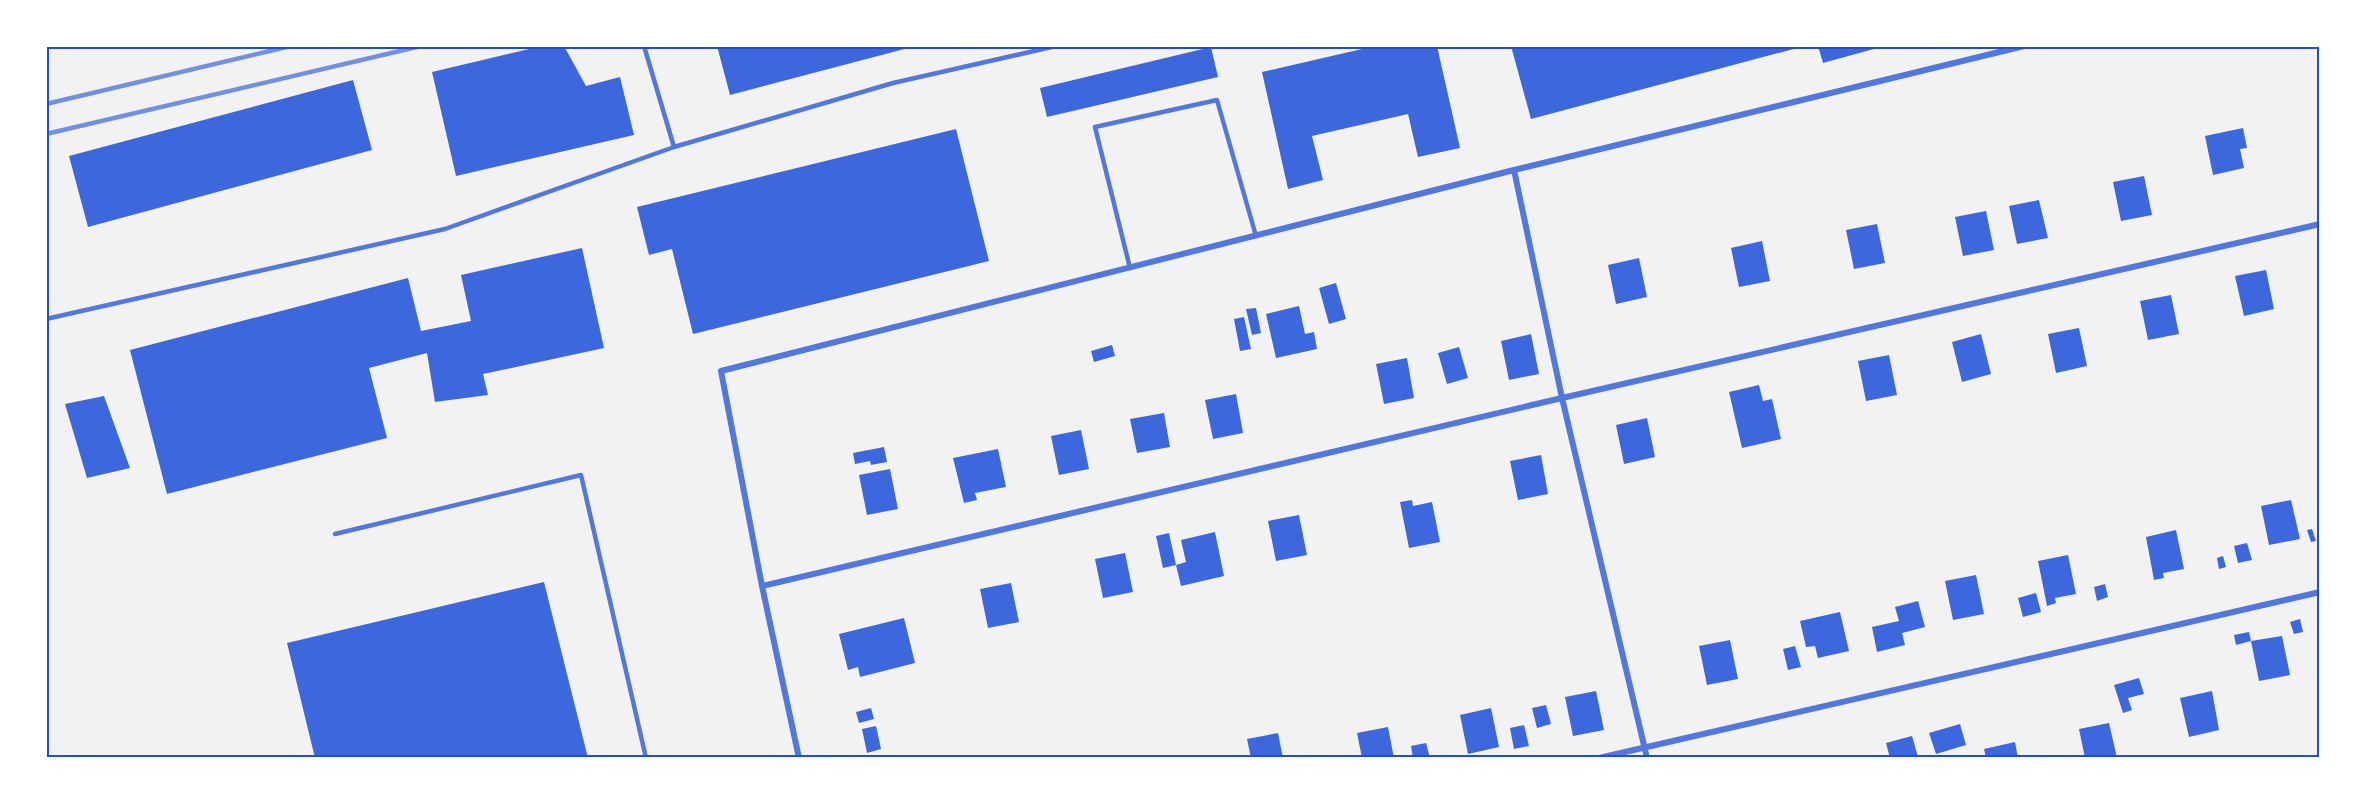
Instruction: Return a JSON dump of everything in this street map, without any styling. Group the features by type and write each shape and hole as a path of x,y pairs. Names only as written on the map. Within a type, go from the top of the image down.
{"street":[{"path":"799,758 762,586 721,371 1514,170 2024,46"},
{"path":"1514,170 1562,398 1647,758"},
{"path":"762,586 1562,398 2319,224"},
{"path":"1599,758 2319,592"}],"lane":[{"path":"644,46 674,147"},
{"path":"46,319 444,229 674,147 892,83 1056,46"},
{"path":"1130,268 1095,127 1217,100 1256,236"},
{"path":"335,534 581,475 646,758"}],"building":[{"path":"542,46 564,46 586,86 620,77 634,135 456,176 432,72"},
{"path":"717,46 912,46 912,47 730,95"},
{"path":"1375,46 1437,46 1460,148 1418,157 1408,114 1312,136 1323,180 1288,189 1262,72"},
{"path":"1511,46 1801,46 1801,47 1531,119"},
{"path":"1818,46 1881,46 1881,47 1823,63"},
{"path":"1211,47 1218,77 1047,117 1040,88"},
{"path":"353,80 372,150 88,227 69,156"},
{"path":"2243,128 2247,148 2240,149 2244,168 2213,175 2205,136"},
{"path":"956,129 989,261 693,334 672,249 649,255 637,207"},
{"path":"2144,176 2152,215 2121,221 2113,182"},
{"path":"2039,200 2048,238 2017,244 2009,206"},
{"path":"1986,211 1994,250 1963,256 1955,217"},
{"path":"1877,224 1885,263 1854,269 1846,230"},
{"path":"1762,241 1770,281 1739,287 1731,248"},
{"path":"582,248 604,348 483,374 488,395 435,402 427,353 369,368 387,438 167,494 130,350 408,278 421,331 471,321 461,275"},
{"path":"1639,258 1647,297 1616,304 1608,265"},
{"path":"2266,270 2274,309 2244,316 2235,276"},
{"path":"1336,283 1346,319 1329,324 1319,288"},
{"path":"2171,295 2179,334 2148,340 2140,301"},
{"path":"1299,306 1305,334 1314,332 1317,349 1276,358 1266,314"},
{"path":"1256,308 1261,333 1252,335 1246,309"},
{"path":"1244,317 1251,349 1240,351 1234,319"},
{"path":"2079,328 2087,366 2056,373 2048,334"},
{"path":"1531,334 1539,374 1509,380 1501,341"},
{"path":"1981,334 1991,374 1962,382 1952,342"},
{"path":"1112,345 1115,356 1094,362 1091,351"},
{"path":"1459,347 1468,378 1447,384 1438,353"},
{"path":"1889,355 1897,395 1866,401 1858,361"},
{"path":"1407,358 1414,398 1384,404 1376,364"},
{"path":"1759,385 1763,401 1772,399 1781,439 1742,448 1729,392"},
{"path":"1236,394 1243,433 1213,439 1205,400"},
{"path":"104,396 130,468 87,478 65,404"},
{"path":"1164,413 1170,447 1137,453 1130,419"},
{"path":"1647,418 1655,457 1624,464 1616,425"},
{"path":"1081,430 1089,469 1059,475 1051,436"},
{"path":"884,447 887,462 871,465 870,461 855,464 853,453"},
{"path":"998,449 1006,487 975,493 977,500 964,503 953,458"},
{"path":"1541,455 1548,494 1518,500 1510,461"},
{"path":"890,469 898,509 867,515 859,475"},
{"path":"1412,500 1413,506 1432,502 1440,542 1409,548 1400,502"},
{"path":"2291,500 2300,539 2269,545 2261,506"},
{"path":"1299,515 1307,555 1276,561 1268,521"},
{"path":"2312,529 2316,541 2311,542 2307,530"},
{"path":"2176,530 2184,569 2163,573 2164,578 2154,580 2146,537"},
{"path":"1215,532 1224,576 1181,586 1176,565 1186,562 1181,540"},
{"path":"1169,533 1176,565 1163,568 1156,536"},
{"path":"2247,543 2252,560 2238,563 2234,546"},
{"path":"1125,553 1133,592 1103,598 1095,559"},
{"path":"2068,555 2076,594 2055,598 2056,603 2047,606 2038,561"},
{"path":"2223,556 2226,567 2219,569 2217,558"},
{"path":"1976,575 1984,614 1953,620 1945,581"},
{"path":"544,582 588,758 315,758 287,643"},
{"path":"1011,583 1019,622 988,628 980,589"},
{"path":"2105,584 2108,597 2097,601 2094,587"},
{"path":"2036,593 2041,612 2023,617 2018,598"},
{"path":"1918,601 1925,627 1902,633 1905,645 1877,652 1872,627 1899,621 1895,607"},
{"path":"1840,612 1849,651 1818,658 1815,646 1806,647 1800,621"},
{"path":"904,618 915,663 860,677 858,667 848,670 839,634"},
{"path":"2300,619 2303,632 2294,634 2290,622"},
{"path":"2249,632 2251,641 2236,645 2234,635"},
{"path":"2282,636 2290,675 2259,681 2251,641"},
{"path":"1730,640 1738,679 1707,685 1699,646"},
{"path":"1795,646 1801,667 1788,670 1783,649"},
{"path":"2139,678 2144,694 2128,698 2132,710 2123,713 2114,685"},
{"path":"1596,691 1604,730 1573,736 1565,697"},
{"path":"2212,691 2219,730 2189,737 2180,698"},
{"path":"1546,705 1551,724 1537,728 1532,708"},
{"path":"871,708 874,719 859,723 856,712"},
{"path":"1491,708 1499,747 1468,754 1460,715"},
{"path":"2109,723 2117,758 2085,758 2079,729"},
{"path":"1960,724 1966,745 1936,754 1929,733"},
{"path":"1524,725 1529,746 1514,749 1510,728"},
{"path":"876,726 881,749 867,753 862,729"},
{"path":"1388,727 1394,758 1362,758 1357,733"},
{"path":"1278,733 1283,758 1251,758 1247,739"},
{"path":"1912,736 1918,757 1890,758 1886,743"},
{"path":"2015,742 2018,758 1986,758 1984,749"},
{"path":"1426,743 1430,758 1413,758 1411,746"}],"railway":[{"path":"46,104 291,46"},
{"path":"46,134 421,46"}]}
